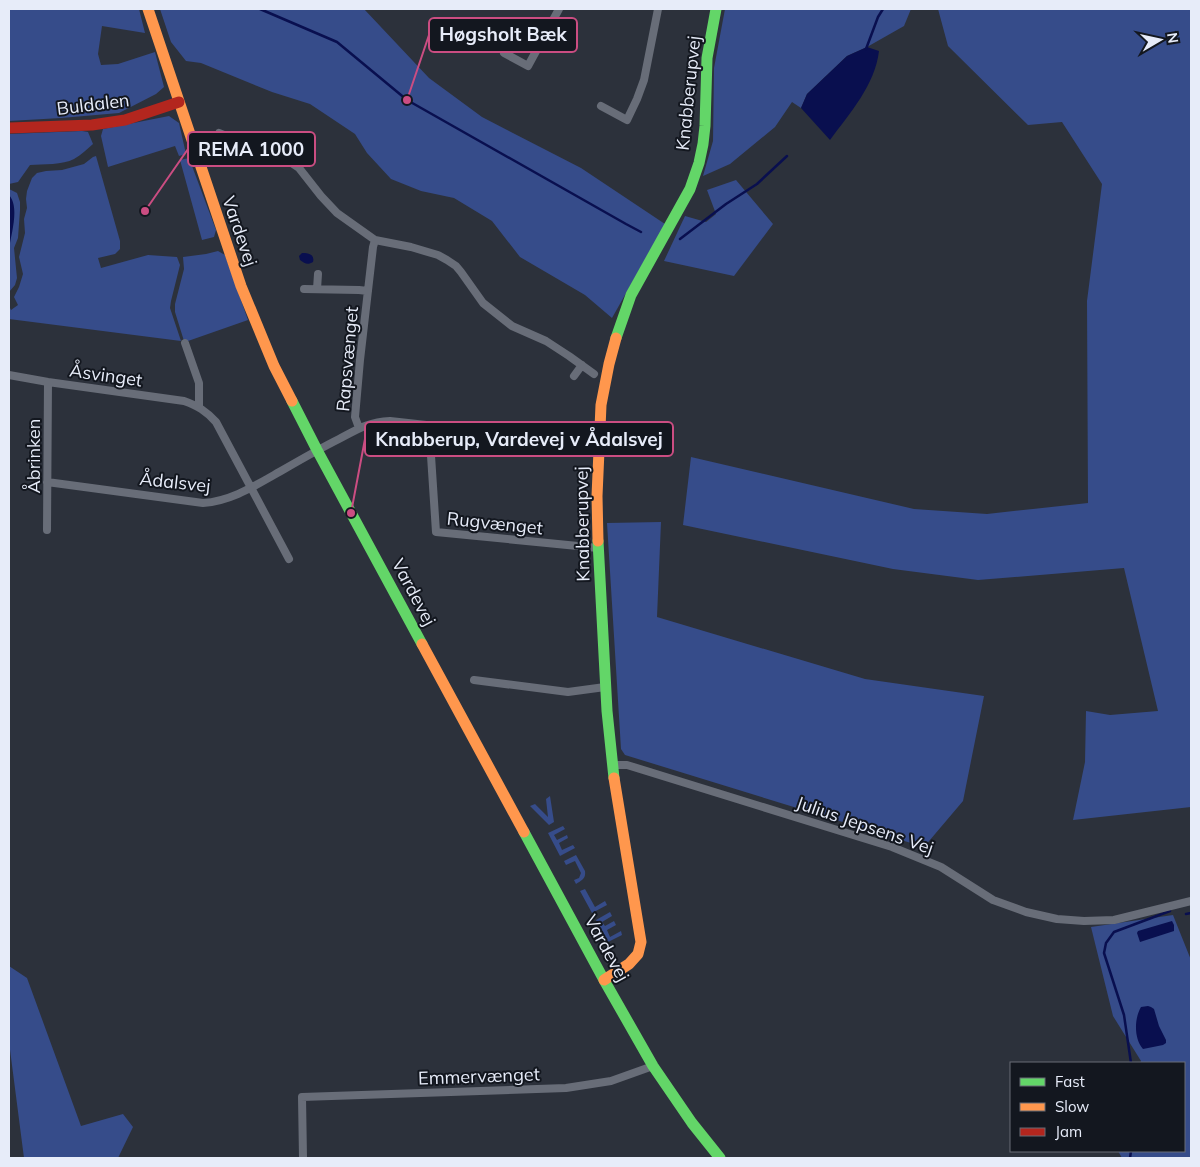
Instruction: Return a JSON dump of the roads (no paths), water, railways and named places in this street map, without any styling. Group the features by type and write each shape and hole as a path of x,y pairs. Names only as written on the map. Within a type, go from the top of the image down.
{"street":[{"name":"Vardevej","path":"148,9 231,259 274,366 317,450 604,980 653,1066 692,1123 720,1158"},
{"path":"504,53 528,66 559,9"},
{"path":"601,106 627,120 644,80 658,9"},
{"name":"Knabberupvej","path":"604,980 629,964 638,954 641,942 612,765 605,687 597,496 601,404 618,329 631,295 690,189 699,163 705,126 707,58 716,9"},
{"name":"Buldalen","path":"9,128 92,125 125,120 179,102"},
{"path":"218,132 290,162 298,168 338,213 375,240 411,247 438,255 447,260 461,272 483,303 512,326 546,341 594,374"},
{"name":"Rapsvænget","path":"358,428 356,417 360,358 375,240"},
{"path":"317,289 318,274"},
{"name":"Rapsvænget","path":"304,289 368,291"},
{"path":"185,343 199,383 199,407"},
{"path":"574,376 582,365"},
{"name":"Åsvinget","path":"9,375 184,400 199,407 216,422 289,559"},
{"name":"Åbrinken","path":"47,530 48,382"},
{"name":"Ådalsvej","path":"48,482 203,503 216,502 231,498 251,488 358,428 376,421 598,444"},
{"name":"Rugvænget","path":"429,425 436,532 598,548"},
{"path":"474,680 568,692 605,687"},
{"name":"Julius Jepsens Vej","path":"612,765 627,765 892,847 941,867 993,900 1026,912 1084,921 1114,920 1191,901"},
{"name":"Emmervænget","path":"303,1158 302,1097 566,1088 611,1081 653,1066"}],"waterway":[{"path":"260,9 337,42 407,100 641,232"},
{"path":"866,49 883,9"},
{"path":"680,239 726,204 757,184 787,156"},
{"path":"1131,1062 1124,1015 1104,953 1106,943 1114,932 1170,911"},
{"path":"1186,914 1191,913"},
{"path":"1130,1158 1131,1152"}],"place":[{"name":"Høgsholt Bæk","path":"407,100"},
{"name":"REMA 1000","path":"145,211"},
{"name":"Knabberup, Vardevej v Ådalsvej","path":"351,513"}]}
